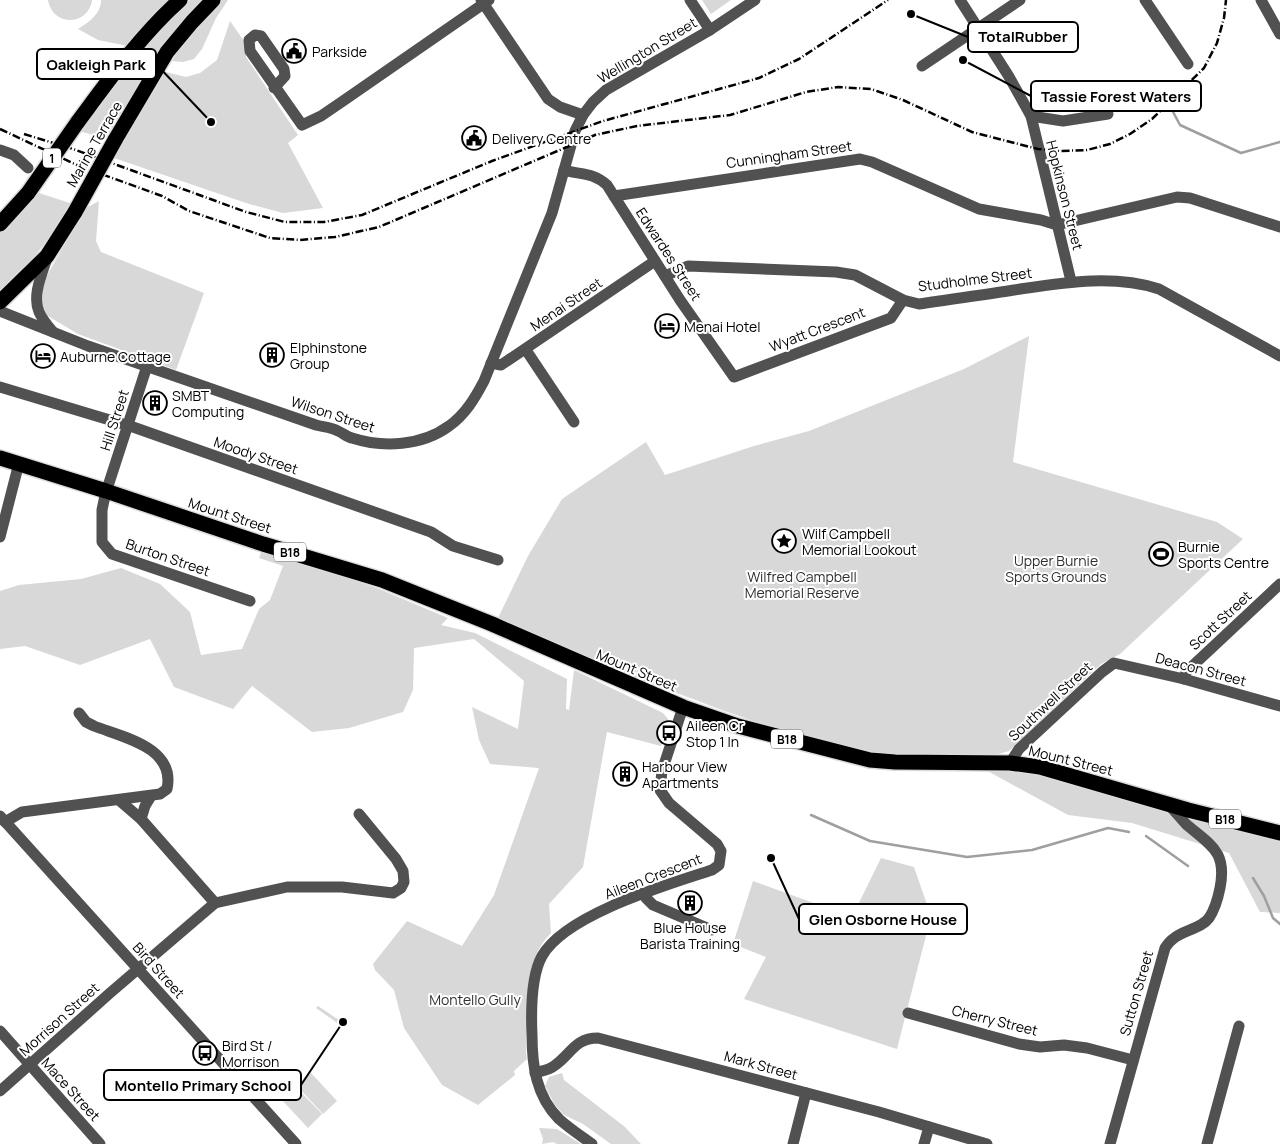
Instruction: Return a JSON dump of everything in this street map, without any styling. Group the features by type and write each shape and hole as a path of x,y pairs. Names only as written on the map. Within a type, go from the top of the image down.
{"highway":[{"name":"Marine Terrace","path":"0,224 28,192 116,69 140,40 180,0"},
{"name":"Marine Terrace","path":"0,302 47,256 75,212 167,52 192,22 214,0"},
{"name":"Mount Street","path":"0,458 107,487 263,544 382,580 492,624 683,707 738,726 870,760 1010,763 1040,767 1169,805 1280,833"}],"street":[{"path":"690,0 710,30"},
{"name":"Wellington Street","path":"583,115 606,90 710,30 755,0"},
{"name":"Hopkinson Street","path":"960,0 1008,75 1031,116 1071,282"},
{"path":"922,66 1020,0"},
{"path":"1144,0 1188,64"},
{"path":"1261,0 1280,34"},
{"path":"274,88 285,76 284,69 261,36 255,35 249,40 250,51 274,88 302,125 321,116 484,1 548,99 560,107 583,115"},
{"name":"Hopkinson Street","path":"1031,116 1063,121 1108,114"},
{"name":"Wilson Street","path":"0,311 147,366 316,425 337,430 352,438 368,442 393,444 416,441 438,433 462,415 474,400 484,381 542,238 564,170 572,138 583,115"},
{"path":"0,150 14,155 28,168"},
{"name":"Cunningham Street","path":"614,196 860,159 872,162 980,209 1041,220 1057,225 1177,197 1190,198 1280,227"},
{"name":"Edwardes Street","path":"564,170 599,178 607,185 664,276 734,377"},
{"path":"47,256 39,283 37,307 53,332"},
{"name":"Menai Street","path":"491,363 501,364 526,350 655,262"},
{"name":"Studholme Street","path":"664,276 688,266 836,272 855,275 903,300 919,304 1071,282 1117,281 1142,284 1159,289 1280,356"},
{"name":"Wyatt Crescent","path":"734,377 891,318 903,300"},
{"path":"526,350 574,422"},
{"name":"Hill Street","path":"107,487 147,366"},
{"name":"Moody Street","path":"0,387 127,426 430,532 453,546 498,560"},
{"path":"0,537 19,463"},
{"name":"Burton Street","path":"107,487 102,510 102,542 112,554 250,601"},
{"name":"Scott Street","path":"1184,679 1186,672 1280,584"},
{"name":"Deacon Street","path":"1114,663 1184,679 1280,706"},
{"name":"Southwell Street","path":"1010,763 1019,749 1114,663"},
{"name":"Aileen Crescent","path":"592,1144 552,1111 540,1092 535,1073 532,1032 534,987 537,970 542,956 550,945 562,934 581,922 644,893 712,870 719,865 721,851 718,844 669,803 660,790 662,771 683,707"},
{"path":"2,819 22,812 151,796 160,794 167,789 167,771 164,763 155,752 143,745 86,722 79,713"},
{"path":"141,819 145,806 151,796"},
{"path":"119,800 141,819 215,903 287,886 342,886 393,893 401,888 404,882 403,871 396,859 359,814"},
{"name":"Sutton Street","path":"1110,1144 1165,948 1173,939 1200,925 1209,918 1216,903 1222,870 1219,856 1213,846 1185,823 1169,805"},
{"name":"Bird Street","path":"2,819 296,1144"},
{"path":"644,893 653,905 712,930"},
{"name":"Morrison Street","path":"0,1091 215,903"},
{"name":"Cherry Street","path":"908,1013 1019,1044 1040,1047 1064,1045 1087,1048 1134,1060"},
{"path":"1207,1144 1239,1026"},
{"name":"Mace Street","path":"0,1031 100,1144"},
{"name":"Mark Street","path":"535,1073 553,1067 581,1041 589,1038 598,1038 806,1093 987,1144"},
{"path":"793,1144 806,1093"},
{"path":"924,1144 929,1127"}],"green space":[{"path":"48,0 92,1 84,15 70,20 62,19 56,15 51,9"},
{"path":"101,0 174,0 128,46 98,40 78,29 97,13"},
{"path":"190,0 206,0 186,20 156,56 139,51 168,18"},
{"path":"222,0 228,0 216,18 202,49 194,59 183,62 172,61 195,29"},
{"path":"702,0 731,0 711,14"},
{"path":"230,21 246,44 246,57 298,135 288,143 323,208 283,213 249,204 114,158 162,71 186,77 200,73 217,60"},
{"path":"131,61 149,65 108,139 79,131"},
{"path":"36,192 73,204 21,272 0,290 0,233 13,221"},
{"path":"99,201 96,241 101,252 204,293 176,370 78,334 48,316 42,310 43,282 86,208"},
{"name":"Wilfred Campbell Memorial Reserve","path":"1029,336 1013,462 1217,522 1243,539 1120,654 1101,664 1009,751 995,755 912,756 870,753 776,729 640,679 498,618 528,556 562,499 646,442 665,475 754,446 809,431 964,369"},
{"name":"Montello Gully","path":"262,550 377,588 448,618 441,625 475,633 567,679 566,709 569,710 574,670 663,713 668,719 661,746 607,732 583,867 549,904 551,933 537,952 530,974 526,1035 527,1059 514,1071 515,1075 478,1105 442,1085 404,1028 394,990 375,970 373,964 407,921 462,946 494,895 539,768 490,764 479,740 472,707 518,729 524,681 474,639 414,648 413,690 403,712 349,728 312,732 252,686 233,709 174,687 150,639 80,665 25,646 0,649 0,591 19,585 81,579 121,568 160,584 190,612 201,655 242,649 259,609 270,600 283,566 259,558"},
{"path":"971,762 1010,763 1280,833 1280,913 1260,912 1229,853 1132,823 1068,815"},
{"path":"881,858 914,867 931,916 897,1049 744,999 766,957 733,944 753,881 852,917"},
{"path":"318,1006 342,1022 340,1025 316,1008"},
{"path":"311,1073 337,1101 323,1114 297,1086"},
{"path":"562,1073 564,1080 625,1127 641,1144 611,1144 583,1124 564,1115 555,1105 545,1086 549,1077"},
{"path":"296,1087 322,1114 308,1128 282,1100"},
{"path":"539,1128 557,1129 581,1144 557,1144 553,1142 542,1144 543,1139"}],"waterway":[{"path":"1172,110 1180,125 1241,153 1280,142"},
{"path":"811,815 870,841 967,857 1032,850 1108,828 1129,832"},
{"path":"1146,836 1188,866"},
{"path":"1253,878 1264,896 1273,918 1280,924"}],"railway":[{"path":"24,134 73,149 246,212 285,222 324,222 362,215 492,161 603,121 759,78 799,59 888,0"},
{"path":"0,129 79,166 162,196 189,211 270,238 300,240 335,237 379,227 595,135 637,126 730,115 806,92 838,87 871,89 903,100 972,132 1038,149 1060,151 1087,150 1110,144 1130,134 1152,119 1204,68 1217,43 1224,18 1226,0"}],"place":[{"name":"TotalRubber","path":"911,14"},
{"name":"Parkside","path":"294,51"},
{"name":"Tassie Forest Waters","path":"963,60"},
{"name":"Oakleigh Park","path":"211,122"},
{"name":"Delivery Centre","path":"474,138"},
{"name":"Menai Hotel","path":"667,326"},
{"name":"Elphinstone Group","path":"272,355"},
{"name":"Auburne Cottage","path":"43,356"},
{"name":"SMBT Computing","path":"155,403"},
{"name":"Wilf Campbell Memorial Lookout","path":"784,541"},
{"name":"Burnie Sports Centre","path":"1161,554"},
{"name":"Aileen Cr Stop 1 In","path":"669,733"},
{"name":"Harbour View Apartments","path":"625,774"},
{"name":"Glen Osborne House","path":"771,858"},
{"name":"Blue House Barista Training","path":"690,903"},
{"name":"Montello Primary School","path":"343,1022"},
{"name":"Bird St / Morrison","path":"205,1053"}],"park label":[{"name":"Upper Burnie Sports Grounds","path":"1056,568"}]}
